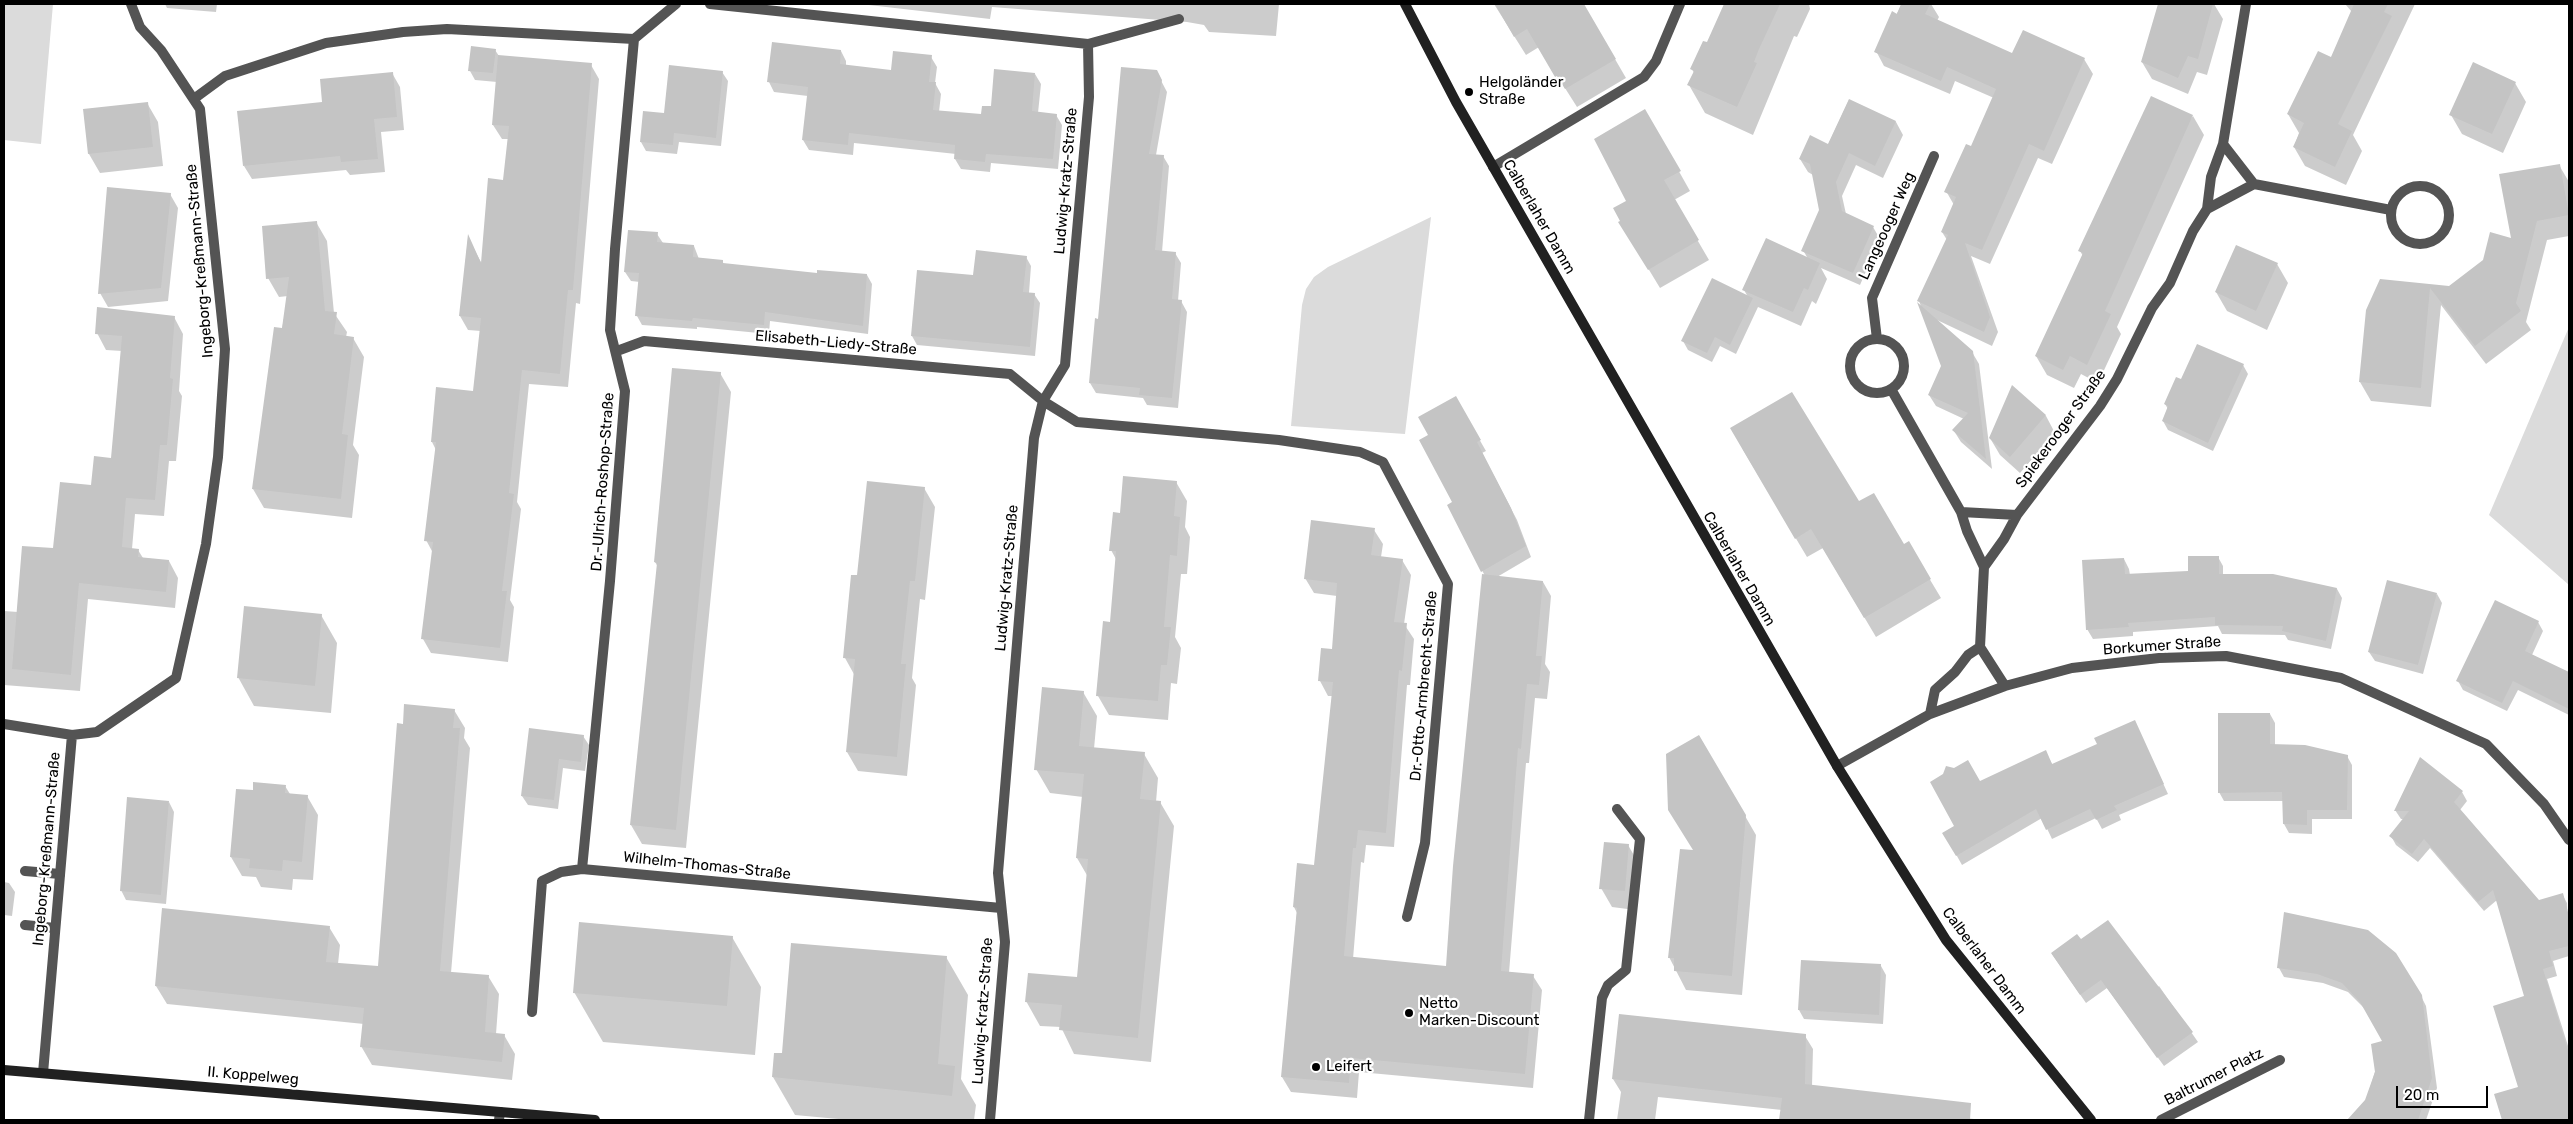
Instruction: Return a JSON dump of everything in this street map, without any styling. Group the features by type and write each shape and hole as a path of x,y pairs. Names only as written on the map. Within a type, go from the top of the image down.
{"street":[{"name":"Ingeborg-Kreßmann-Straße","path":"44,1074 72,735 97,732 176,678 206,544 218,457 225,349 200,109 195,98 161,50 140,26 131,4"},
{"path":"195,98 226,76 326,43 403,32 447,30 634,40 676,4"},
{"path":"710,4 1088,44 1179,19"},
{"name":"Calberlaher Damm","path":"1405,4 1493,167 1837,766 1946,940 2091,1120"},
{"path":"1493,167 1644,77 1656,61 1680,4"},
{"name":"Spiekerooger Straße","path":"1984,567 2004,539 2017,515 2100,406 2117,379 2152,308 2170,283 2193,231 2207,209 2211,177 2223,144 2246,4"},
{"name":"Dr.-Ulrich-Roshop-Straße","path":"582,869 610,581 625,391 617,351 610,330 615,249 634,40"},
{"name":"Ludwig-Kratz-Straße","path":"990,1120 1005,942 998,873 1034,438 1043,401 1065,366 1089,97 1088,44"},
{"path":"2223,144 2254,184 2391,210"},
{"name":"Langeooger Weg","path":"1876,339 1872,298 1934,156"},
{"name":"Spiekerooger Straße","path":"2207,209 2254,184"},
{"path":"2411,187 2432,188 2441,194 2447,203 2448,224 2442,234 2434,240 2423,244 2412,243 2395,231 2391,221 2391,210 2394,200 2401,192 2411,187"},
{"path":"1876,339 1888,342 1897,348 1903,359 1904,370 1899,381 1891,389 1882,393 1872,393 1855,382 1851,374 1852,354 1867,340 1876,339"},
{"name":"Elisabeth-Liedy-Straße","path":"617,351 644,341 1010,374 1043,401"},
{"path":"1891,389 1961,512 1967,531 1984,567 1980,647 2005,686"},
{"name":"Dr.-Otto-Armbrecht-Straße","path":"1043,401 1077,422 1279,440 1360,452 1383,462 1448,584 1424,843 1407,917"},
{"path":"1961,512 2017,515"},
{"path":"1930,714 1935,690 1955,672 1968,655 1980,647"},
{"name":"Borkumer Straße","path":"1837,766 1930,714 2005,686 2072,668 2159,658 2226,656 2341,678 2486,744 2544,804 2569,840"},
{"path":"4,724 72,735"},
{"path":"1589,1120 1602,998 1608,985 1626,970 1640,839 1617,809"},
{"name":"Wilhelm-Thomas-Straße","path":"532,1012 542,880 561,872 582,869 1001,908"},
{"path":"25,871 60,874"},
{"path":"25,925 55,928"},
{"name":"Baltrumer Platz","path":"2161,1120 2280,1060"},
{"name":"II. Koppelweg","path":"4,1070 500,1116 595,1120"}],"shaded area":[{"path":"4,4 53,4 41,144 4,140"},
{"path":"1431,217 1405,434 1291,426 1302,305 1306,289 1314,277 1328,267"},
{"path":"2569,327 2569,585 2489,515"}],"building":[{"path":"1495,4 1584,4 1616,59 1565,89 1557,76 1555,77 1527,29 1514,37"},
{"path":"1724,4 1780,4 1759,49 1754,62 1757,63 1737,107 1687,85 1694,71 1690,69 1703,41 1707,42"},
{"path":"1901,4 1930,4 1925,14 2012,53 2023,30 2085,58 2044,151 2029,144 1982,250 1965,243 1990,317 1984,332 1917,301 1948,235 1941,232 1956,197 1944,192 1966,144 1971,146 1996,89 1947,67 1941,81 1874,52 1892,11 1897,14"},
{"path":"2158,4 2213,4 2198,59 2188,56 2178,78 2141,62"},
{"path":"2354,4 2388,4 2384,12 2392,16 2338,124 2352,131 2335,167 2293,147 2304,123 2287,114 2318,51 2331,57"},
{"path":"772,42 841,50 840,64 891,70 893,51 932,55 929,82 936,82 933,110 981,114 982,106 991,106 994,69 1035,73 1032,111 1057,114 1053,159 986,154 985,162 954,159 955,145 849,133 848,145 802,140 808,87 767,82"},
{"path":"471,46 496,49 493,73 468,71"},
{"path":"498,55 592,63 573,290 568,290 560,374 522,370 509,493 514,494 502,591 507,591 500,648 421,639 433,542 424,541 436,442 431,442 436,387 473,391 481,318 459,316 468,234 481,263 488,178 503,180 509,126 492,125"},
{"path":"2473,62 2516,82 2492,134 2449,115"},
{"path":"669,65 723,71 716,138 674,133 673,145 640,142 643,111 664,113"},
{"path":"1121,67 1157,70 1162,80 1149,154 1164,155 1155,250 1176,252 1172,299 1182,300 1172,398 1139,395 1140,388 1089,383 1095,318 1098,319"},
{"path":"393,72 397,117 374,119 378,159 341,162 340,156 243,166 237,111 322,102 320,79"},
{"path":"2151,96 2193,115 2105,311 2111,314 2087,365 2070,356 2063,370 2035,356 2083,253 2078,251"},
{"path":"1849,99 1896,121 1875,166 1849,153 1836,182 1842,211 1874,226 1853,273 1801,251 1819,210 1810,164 1799,159 1810,135 1828,144"},
{"path":"148,102 153,147 88,154 83,109"},
{"path":"1645,109 1681,171 1664,180 1699,240 1648,270 1618,222 1620,221 1613,208 1626,201 1594,139"},
{"path":"2560,164 2569,215 2537,221 2516,303 2521,311 2475,346 2430,288 2421,388 2359,382 2366,310 2380,279 2449,286 2483,260 2490,232 2511,238 2499,174"},
{"path":"107,187 171,193 161,288 98,294"},
{"path":"317,221 325,311 337,312 334,334 354,337 342,434 348,435 341,499 252,489 274,327 282,328 289,277 266,279 262,226"},
{"path":"628,230 658,232 657,242 694,245 693,257 723,260 723,263 817,273 817,270 867,274 863,326 765,312 764,325 693,318 692,321 635,316 639,273 624,272"},
{"path":"1766,238 1820,263 1808,290 1804,288 1793,312 1742,290"},
{"path":"2236,245 2278,263 2256,311 2215,292"},
{"path":"976,250 1027,256 1023,292 1035,293 1030,347 911,336 917,270 973,275"},
{"path":"1712,278 1753,298 1730,345 1715,337 1707,353 1681,341"},
{"path":"1917,302 1973,351 1986,459 1952,430 1968,413 1928,395 1941,366"},
{"path":"97,307 175,316 170,378 173,379 167,445 160,445 155,500 126,498 122,547 139,549 138,557 169,560 166,592 79,583 71,675 12,669 22,546 53,548 60,482 91,485 94,456 111,458 122,336 95,334"},
{"path":"2197,344 2244,364 2208,443 2162,421 2168,406 2164,404 2176,377 2181,379"},
{"path":"672,368 721,372 676,830 630,825 657,563 654,562"},
{"path":"2012,385 2046,415 2010,457 1989,438"},
{"path":"1792,392 1859,501 1874,493 1904,544 1909,541 1931,579 1864,618 1811,529 1795,539 1730,428"},
{"path":"1456,396 1481,440 1477,442 1511,508 1526,546 1481,572 1447,505 1452,502 1419,440 1428,435 1418,417"},
{"path":"1123,476 1177,481 1174,516 1180,517 1177,556 1170,555 1164,627 1171,627 1167,665 1161,665 1158,701 1096,696 1103,621 1110,622 1116,551 1109,551 1113,512 1120,513"},
{"path":"867,481 925,487 915,581 910,581 901,664 906,664 897,757 846,752 855,659 843,658 851,575 857,575"},
{"path":"1311,520 1375,528 1371,555 1403,559 1394,622 1407,623 1402,671 1399,670 1386,833 1358,830 1356,848 1353,848 1344,956 1446,966 1453,866 1482,574 1543,581 1536,656 1542,656 1539,685 1527,684 1521,749 1518,748 1501,971 1534,974 1525,1074 1351,1058 1349,1083 1281,1077 1297,908 1293,907 1297,863 1314,865 1333,682 1318,681 1321,648 1332,649 1337,583 1304,579"},
{"path":"2188,556 2219,556 2219,574 2273,574 2337,588 2326,641 2282,631 2283,626 2215,625 2215,617 2128,623 2129,627 2086,630 2082,560 2124,558 2125,574 2188,571"},
{"path":"2387,580 2437,593 2418,665 2368,652"},
{"path":"2495,600 2539,621 2525,651 2569,672 2569,709 2513,681 2502,703 2456,681"},
{"path":"244,606 322,614 315,686 237,678"},
{"path":"1042,687 1084,691 1079,746 1145,752 1140,799 1161,801 1138,1038 1059,1030 1062,1005 1025,1002 1028,973 1077,977 1088,859 1076,858 1084,774 1034,770"},
{"path":"404,704 455,709 453,728 460,728 440,971 489,975 485,1032 505,1034 502,1062 360,1047 364,1008 155,986 162,908 330,926 326,962 378,966 397,723 403,724"},
{"path":"2218,713 2270,713 2270,744 2305,745 2348,755 2347,810 2307,810 2307,825 2283,824 2282,792 2218,793"},
{"path":"2135,720 2164,784 2114,806 2117,810 2096,820 2090,809 2046,830 2036,809 1956,856 1942,833 1954,826 1930,782 1943,774 1946,766 1954,768 1968,760 1980,781 2046,750 2052,764 2097,744 2094,738"},
{"path":"529,728 584,735 581,762 559,759 554,800 521,796"},
{"path":"1699,735 1746,815 1732,976 1674,971 1674,958 1668,958 1680,849 1693,850 1668,810 1666,754"},
{"path":"2420,757 2463,791 2454,802 2539,900 2563,893 2569,916 2569,946 2549,951 2553,966 2543,969 2569,1054 2569,1120 2502,1120 2494,1094 2518,1087 2493,1006 2524,996 2493,890 2478,902 2424,839 2412,854 2389,836 2409,811 2394,811"},
{"path":"253,782 286,785 285,793 308,795 302,862 283,860 282,871 249,868 250,859 230,857 236,789 253,790"},
{"path":"127,797 169,801 161,895 120,891"},
{"path":"1604,842 1629,844 1625,891 1599,889"},
{"path":"2284,912 2368,930 2396,953 2422,995 2432,1078 2418,1120 2347,1120 2365,1100 2375,1072 2371,1044 2382,1041 2360,1002 2342,983 2317,974 2277,968"},
{"path":"2108,920 2193,1032 2157,1058 2101,980 2080,995 2051,953 2077,934 2081,939"},
{"path":"579,922 733,936 727,1006 573,993"},
{"path":"791,943 947,956 938,1064 955,1066 952,1096 772,1077 774,1053 782,1053"},
{"path":"1801,960 1881,964 1879,1015 1798,1010"},
{"path":"1619,1014 1806,1034 1805,1084 1971,1103 1970,1120 1779,1120 1782,1098 1612,1079"}],"place":[{"name":"Helgoländer Straße","path":"1469,92"},
{"name":"Netto Marken-Discount","path":"1409,1013"},
{"name":"Leifert","path":"1316,1067"}]}
